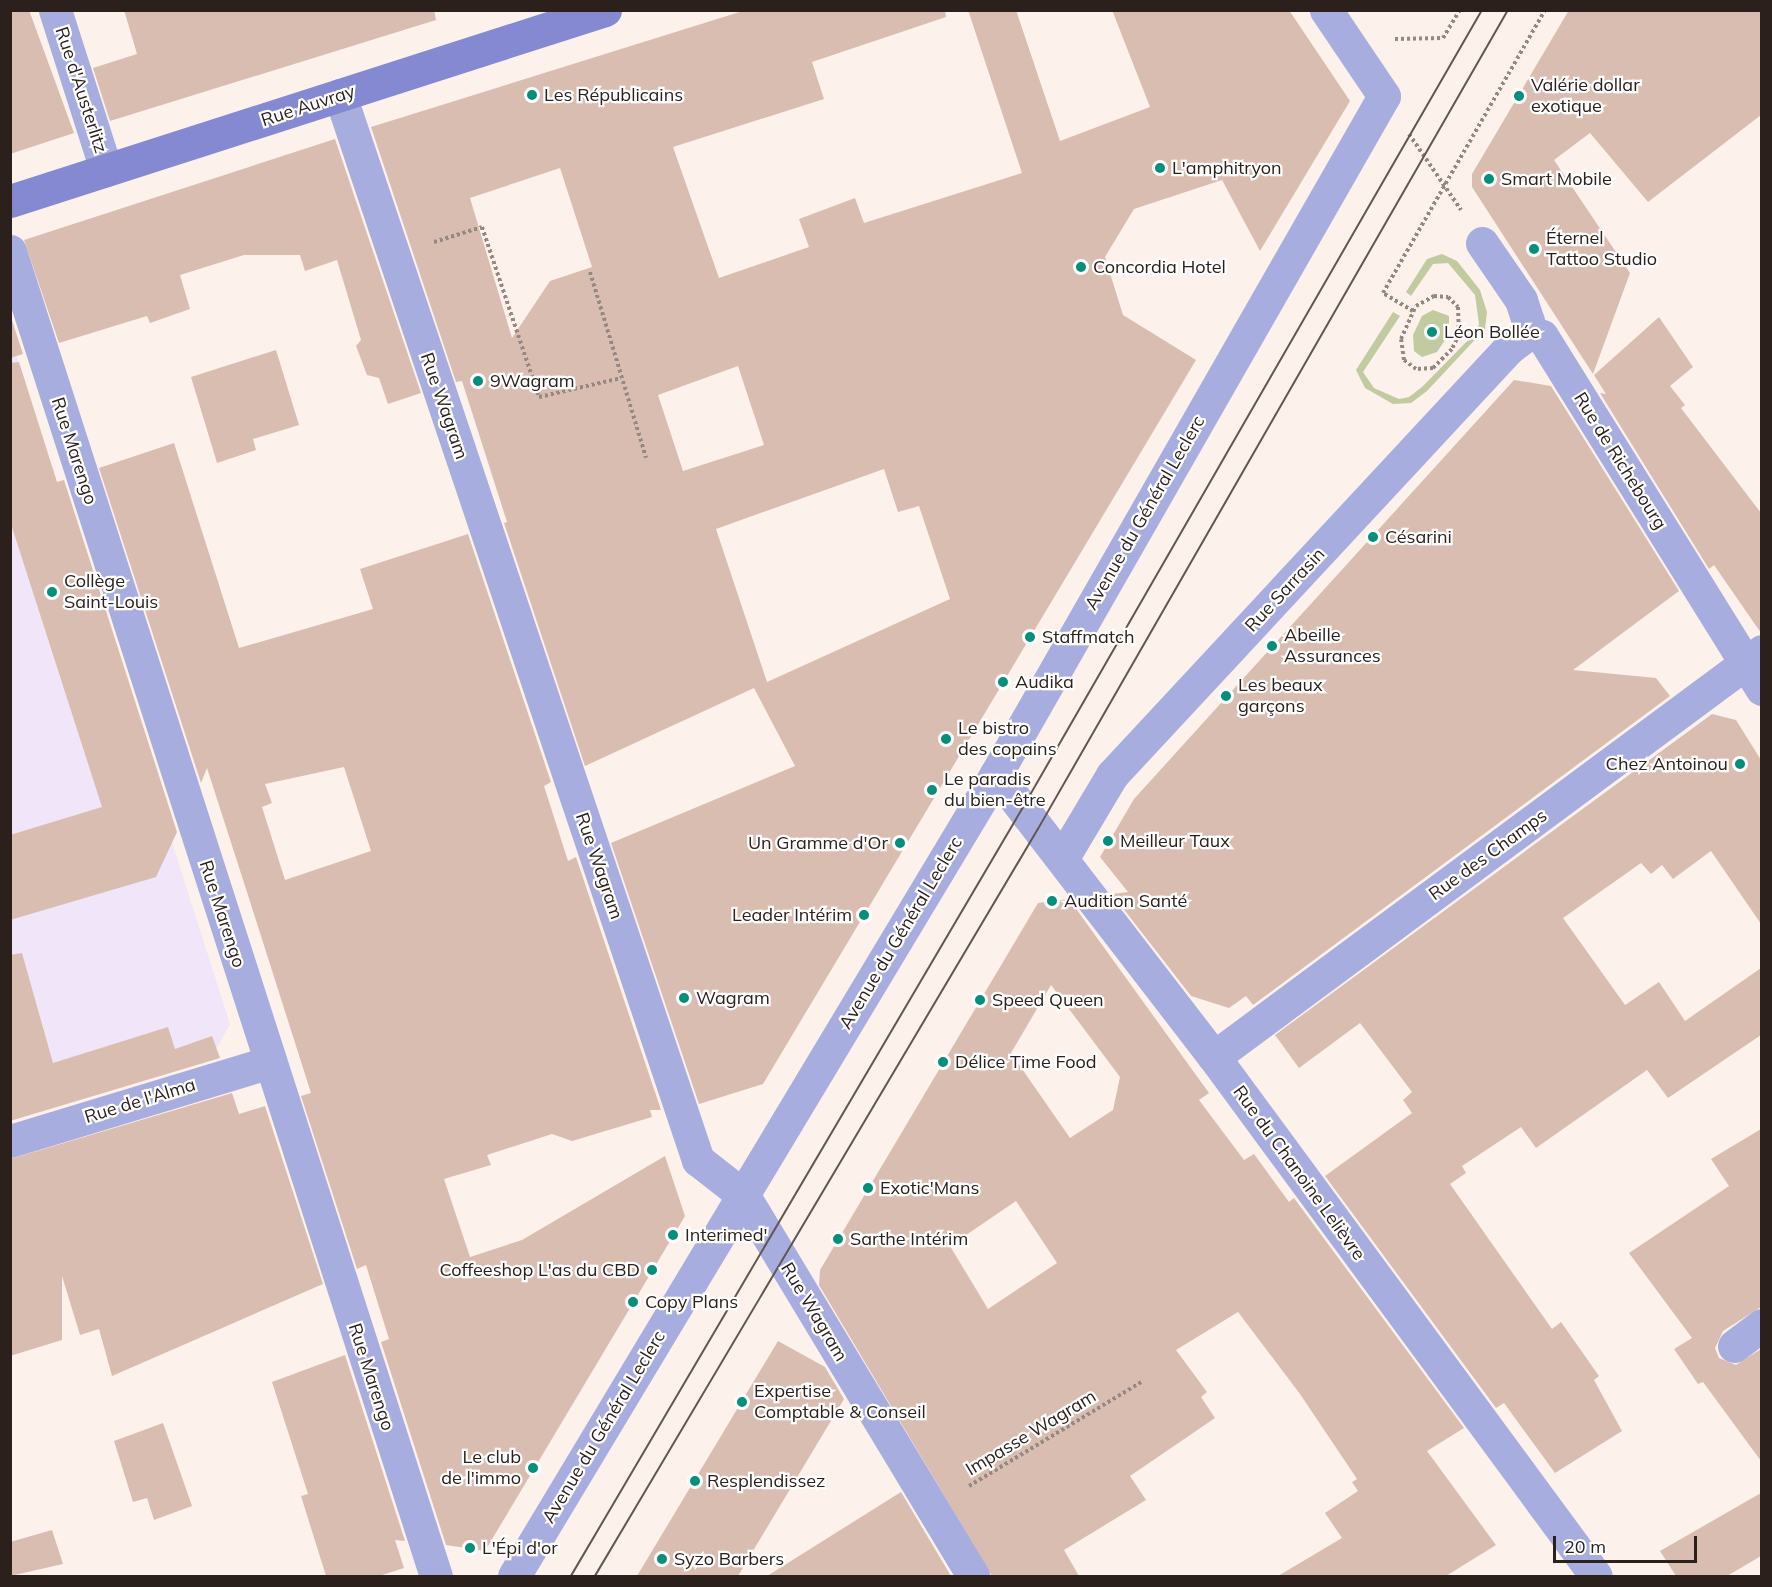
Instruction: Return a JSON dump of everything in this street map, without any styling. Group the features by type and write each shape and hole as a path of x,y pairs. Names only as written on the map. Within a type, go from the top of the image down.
{"street":[{"name":"Rue d'Austerlitz","path":"55,10 106,170"},
{"name":"Rue Auvray","path":"10,201 604,10"},
{"path":"1326,10 1384,96"},
{"name":"Rue Wagram","path":"340,95 698,1161 744,1196 973,1576"},
{"name":"Avenue du Général Leclerc","path":"514,1576 996,774 1384,96"},
{"path":"1482,243 1521,300 1528,321 1526,334"},
{"name":"Rue Marengo","path":"10,251 436,1576"},
{"name":"Rue de Richebourg","path":"1526,334 1542,336 1756,668"},
{"name":"Rue Sarrasin","path":"1062,859 1112,775 1526,334"},
{"name":"Rue des Champs","path":"1214,1057 1756,668"},
{"name":"Rue du Chanoine Lelièvre","path":"996,774 1214,1057 1585,1573"},
{"name":"Rue de l'Alma","path":"10,1141 270,1062"},
{"path":"1734,1346 1761,1325"}],"path":[{"path":"1443,38 1460,10"},
{"path":"1413,311 1383,293 1545,10"},
{"path":"1384,96 1445,186"},
{"path":"393,255 482,227 539,397 621,378"},
{"path":"590,272 646,458"},
{"path":"1434,296 1451,299 1460,309 1456,343 1446,356 1427,370 1412,368 1402,353 1404,330 1413,311 1434,296"},
{"name":"Impasse Wagram","path":"932,1508 1143,1381"}],"shaded area":[{"name":"Collège Saint-Louis","path":"10,335 230,1024 217,1048 11,1112"}],"green space":[{"path":"1442,254 1457,261 1480,290 1487,312 1485,329 1427,391 1411,403 1393,404 1365,388 1356,370 1393,312 1400,316 1363,372 1374,388 1399,399 1409,397 1422,387 1476,332 1479,324 1475,295 1448,263 1433,264 1411,296 1406,292 1427,259"},
{"path":"1433,310 1449,316 1449,334 1437,352 1422,357 1414,351 1413,335 1422,316"}],"building":[{"path":"10,10 29,10 74,133 10,154"},
{"path":"124,10 434,10 436,20 110,121 93,68 137,54"},
{"path":"746,10 945,10 946,17 812,62 824,99 673,147 719,278 809,247 799,219 855,198 864,223 1022,173 968,10 1016,10 1060,141 1150,107 1112,10 1289,10 1350,101 1260,251 1222,180 1134,209 1105,257 1123,315 1196,360 763,1084 699,1104 611,843 795,766 754,688 585,766 504,523 507,522 462,381 456,382 371,127","holes":["560,168 592,267 550,281 512,338 470,198","738,366 764,445 683,471 658,395","884,469 898,512 919,506 950,599 767,682 716,529"]},
{"path":"1569,10 1761,10 1761,115 1648,202 1590,133 1554,160 1630,273 1593,374 1472,187 1472,174"},
{"path":"335,139 421,393 388,404 379,378 367,375 356,346 361,340 337,260 305,271 300,255 244,255 180,275 190,309 150,323 147,316 59,343 24,240"},
{"path":"10,314 23,354 10,358"},
{"path":"1659,317 1693,367 1670,386 1685,405 1681,408 1761,513 1761,633 1714,565 1709,569 1600,393 1606,394 1594,375"},
{"path":"276,350 299,425 253,439 256,450 217,463 191,377"},
{"path":"19,362 57,482 64,480 177,832 156,877 10,920 10,835 102,807 10,521 10,363"},
{"path":"1514,380 1551,386 1679,591 1573,670 1656,678 1670,696 1253,1005 1246,996 1229,1008 1191,996 1112,894 1128,892 1100,857 1134,799"},
{"path":"174,443 239,648 373,609 360,569 468,534 551,782 544,786 568,861 576,857 661,1110 650,1110 652,1117 572,1141 552,1134 487,1155 491,1165 444,1179 470,1257 522,1240 665,1156 685,1216 485,1551 446,1545 381,1342 389,1339 366,1265 357,1269 301,1096 311,1093 246,889 207,768 201,783 99,468","holes":["344,767 371,851 285,880 262,807 272,803 265,784"]},
{"path":"1712,714 1736,720 1761,760 1761,924 1711,851 1673,879 1662,865 1651,874 1641,863 1563,918 1625,1005 1659,982 1685,1021 1761,968 1761,1035 1668,1098 1647,1070 1536,1148 1521,1127 1462,1166 1466,1173 1450,1184 1552,1329 1561,1322 1599,1376 1594,1380 1622,1431 1555,1473 1504,1403 1496,1408 1325,1176 1412,1113 1403,1100 1412,1092 1360,1023 1299,1068 1275,1035"},
{"path":"1069,899 1209,1093 1199,1100 1244,1160 1254,1154 1289,1202 1294,1198 1464,1428 1427,1451 1496,1545 1446,1576 1278,1576 1342,1538 1325,1513 1358,1491 1352,1482 1357,1479 1300,1394 1238,1312 1176,1350 1207,1392 1201,1397 1215,1418 1130,1476 1146,1500 1064,1550 1079,1576 992,1576 819,1285 820,1270 1038,903","holes":["1051,985 1120,1077 1113,1110 1070,1138 1011,1053","1016,1201 1057,1263 988,1309 950,1246"]},
{"path":"22,953 53,1063 168,1027 175,1049 212,1036 220,1058 10,1121 10,955"},
{"path":"232,1093 239,1114 265,1106 323,1284 112,1376 99,1329 80,1335 62,1276 62,1340 10,1356 10,1159"},
{"path":"1761,1129 1761,1307 1723,1331 1715,1348 1719,1358 1736,1365 1761,1349 1761,1461 1703,1382 1698,1384 1674,1349 1692,1338 1629,1253 1729,1186 1711,1159"},
{"path":"778,1341 825,1367 844,1399 738,1576 637,1576"},
{"path":"345,1355 405,1541 395,1540 404,1568 379,1576 326,1576 301,1496 308,1494 272,1382"},
{"path":"163,1423 192,1506 154,1520 147,1498 133,1502 114,1441"},
{"path":"901,1492 951,1576 767,1576"},
{"path":"1761,1493 1761,1556 1727,1576 1676,1576 1660,1551"},
{"path":"52,1530 63,1564 10,1576 10,1542"}],"tram line":[{"path":"571,1576 1022,809 1482,10"},
{"path":"595,1576 1038,829 1508,10"}],"place":[{"name":"Les Républicains","path":"532,95"},
{"name":"Valérie dollar exotique","path":"1519,96"},
{"name":"L'amphitryon","path":"1160,168"},
{"name":"Smart Mobile","path":"1489,179"},
{"name":"Éternel Tattoo Studio","path":"1534,249"},
{"name":"Concordia Hotel","path":"1081,267"},
{"name":"Léon Bollée","path":"1432,332"},
{"name":"9Wagram","path":"478,381"},
{"name":"Césarini","path":"1373,537"},
{"name":"Collège Saint-Louis","path":"52,592"},
{"name":"Staffmatch","path":"1030,637"},
{"name":"Abeille Assurances","path":"1272,646"},
{"name":"Audika","path":"1003,682"},
{"name":"Les beaux garçons","path":"1226,696"},
{"name":"Le bistro des copains","path":"946,739"},
{"name":"Chez Antoinou","path":"1740,764"},
{"name":"Le paradis du bien-être","path":"932,790"},
{"name":"Meilleur Taux","path":"1108,841"},
{"name":"Un Gramme d'Or","path":"900,843"},
{"name":"Audition Santé","path":"1052,901"},
{"name":"Leader Intérim","path":"864,915"},
{"name":"Wagram","path":"684,998"},
{"name":"Speed Queen","path":"980,1000"},
{"name":"Délice Time Food","path":"943,1062"},
{"name":"Exotic'Mans","path":"868,1188"},
{"name":"Interimed'","path":"673,1235"},
{"name":"Sarthe Intérim","path":"838,1239"},
{"name":"Coffeeshop L'as du CBD","path":"652,1270"},
{"name":"Copy Plans","path":"633,1302"},
{"name":"Expertise Comptable & Conseil","path":"742,1402"},
{"name":"Le club de l'immo","path":"533,1468"},
{"name":"Resplendissez","path":"695,1481"},
{"name":"L'Épi d'or","path":"470,1548"},
{"name":"Syzo Barbers","path":"662,1559"}]}
